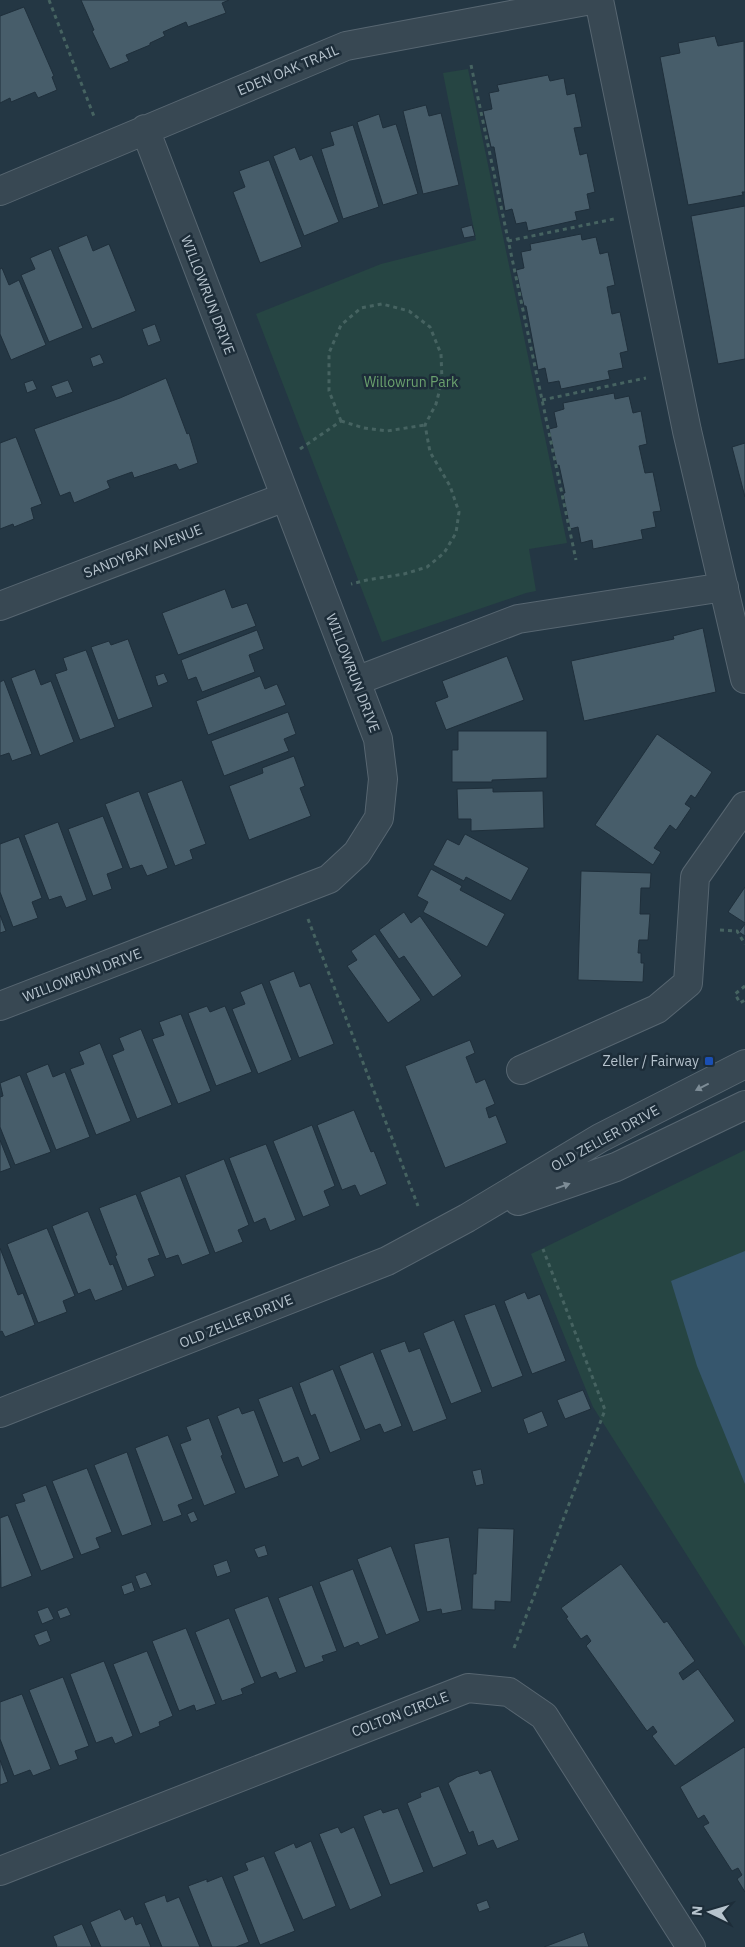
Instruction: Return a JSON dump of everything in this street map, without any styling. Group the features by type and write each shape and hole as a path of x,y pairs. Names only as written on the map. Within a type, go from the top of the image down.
{"street":[{"name":"EDEN OAK TRAIL","path":"0,191 346,46 483,10 591,0"},
{"path":"599,0 687,431 745,679"},
{"name":"WILLOWRUN DRIVE","path":"0,1006 329,879 357,853 379,818 383,779 378,739 145,129"},
{"name":"SANDYBAY AVENUE","path":"0,606 285,497"},
{"path":"356,681 518,619 724,587"},
{"path":"522,1070 657,1010 688,983 695,877 745,806"},
{"name":"OLD ZELLER DRIVE","path":"0,1413 387,1261 467,1218 600,1138 745,1064"},
{"name":"OLD ZELLER DRIVE","path":"467,1218 616,1167 745,1105"},
{"name":"COLTON CIRCLE","path":"0,1871 468,1688 509,1692 544,1716 691,1947"}],"path":[{"path":"49,0 96,121"},
{"path":"471,65 576,560"},
{"path":"508,241 622,217"},
{"path":"324,597 355,582 404,574 427,567 444,553 452,540 456,533 460,512 450,486 430,452 425,425 436,404 442,381 441,354 430,327 409,311 382,304 361,308 341,325 329,353 329,392 341,420 364,428 387,431 425,425"},
{"path":"542,400 647,378"},
{"path":"273,464 303,448 341,420"},
{"path":"306,914 418,1206"},
{"path":"710,929 737,931 745,944"},
{"path":"745,986 735,994 740,1004 745,1000"},
{"path":"514,1648 605,1410 543,1249"}],"green space":[{"name":"Willowrun Park","path":"468,69 567,543 529,549 536,591 382,642 256,314 381,264 476,240 443,73"},
{"path":"745,1150 745,1647 593,1407 531,1254"}],"water":[{"path":"745,1251 745,1484 697,1366 671,1281"}],"building":[{"path":"81,0 229,0 222,3 226,13 188,27 186,22 163,32 165,36 150,43 150,45 126,55 129,61 110,69 92,31 94,30"},
{"path":"24,7 54,76 52,77 57,90 38,98 35,92 11,102 10,98 0,103 0,16"},
{"path":"715,36 718,46 744,41 745,192 742,192 743,195 688,205 660,57 680,53 678,43"},
{"path":"548,75 550,81 564,78 567,95 575,93 582,127 574,128 580,155 587,153 595,192 587,194 590,209 575,212 577,220 528,231 526,222 516,224 512,209 505,211 494,147 491,147 483,111 492,109 489,93 499,91 497,85"},
{"path":"426,105 429,116 441,113 459,185 423,194 403,111"},
{"path":"379,114 383,128 396,124 418,194 383,205 357,122"},
{"path":"353,125 379,207 343,219 321,149 334,145 330,132"},
{"path":"295,147 300,160 312,155 339,222 304,236 273,156"},
{"path":"269,160 302,247 260,263 233,192 245,187 239,171"},
{"path":"745,206 745,359 718,364 691,216"},
{"path":"472,225 475,236 464,238 461,228"},
{"path":"581,234 582,240 596,237 600,254 608,252 615,285 607,287 612,314 620,312 628,351 620,353 623,368 608,371 610,379 561,389 559,381 548,383 545,368 538,370 526,306 524,306 516,270 524,268 521,252 531,250 530,244"},
{"path":"87,235 93,251 109,244 136,311 92,329 58,247"},
{"path":"51,249 83,328 49,342 21,275 35,269 30,258"},
{"path":"2,268 9,285 19,280 46,345 11,360 0,334 0,269"},
{"path":"155,324 161,341 148,346 142,329"},
{"path":"100,354 104,363 93,367 90,358"},
{"path":"166,378 187,434 189,433 198,463 179,470 176,464 134,478 132,472 107,481 110,488 74,503 70,492 60,496 34,429 120,398"},
{"path":"33,380 37,389 27,393 24,383"},
{"path":"68,380 73,392 56,398 51,386"},
{"path":"614,393 615,399 629,396 633,413 641,411 647,444 639,446 645,473 653,472 661,511 653,512 656,527 641,530 643,539 593,549 592,540 581,543 578,527 570,529 563,493 565,493 549,429 557,427 554,412 564,409 563,403"},
{"path":"16,437 42,504 31,508 34,519 14,527 13,524 0,529 0,443"},
{"path":"745,443 745,497 732,447"},
{"path":"225,589 232,608 247,603 256,626 178,655 162,613"},
{"path":"703,628 716,692 584,721 571,661 674,639 673,636"},
{"path":"257,630 264,649 249,655 255,672 202,692 196,677 188,680 181,660"},
{"path":"128,639 153,707 118,720 91,647 109,641 111,645"},
{"path":"86,650 115,727 80,740 55,674 67,670 63,658"},
{"path":"507,656 524,700 446,730 435,702 448,697 442,681"},
{"path":"35,669 41,685 51,681 74,742 40,756 11,678"},
{"path":"164,673 168,682 158,686 155,676"},
{"path":"260,676 265,689 277,684 286,705 208,735 196,701"},
{"path":"4,680 32,754 12,761 9,753 0,756 0,682"},
{"path":"288,712 296,734 284,739 289,751 224,776 211,741"},
{"path":"458,731 547,731 547,778 492,780 492,782 452,782 452,750 458,750"},
{"path":"657,734 712,772 695,798 691,795 685,804 691,808 676,830 670,825 654,848 661,852 653,865 595,825"},
{"path":"294,756 305,786 300,788 311,816 249,840 229,786 263,773 262,768"},
{"path":"182,780 206,844 190,850 193,859 175,866 147,793"},
{"path":"493,788 493,792 543,791 544,828 471,831 471,819 458,819 457,789"},
{"path":"139,791 168,868 147,876 142,865 130,869 105,804"},
{"path":"103,816 123,868 107,874 112,889 93,896 68,829"},
{"path":"58,822 87,900 66,908 61,896 49,900 24,835"},
{"path":"465,834 529,868 511,901 466,877 464,881 433,865 447,839 459,845"},
{"path":"19,837 42,898 32,902 38,918 13,927 0,892 0,844"},
{"path":"431,869 462,886 460,890 505,914 487,947 423,912 428,902 417,896"},
{"path":"581,871 651,873 650,888 641,888 640,914 650,914 648,940 639,940 638,953 641,953 641,963 644,963 643,982 578,980"},
{"path":"745,887 745,923 728,912"},
{"path":"404,912 411,923 420,916 462,976 433,997 404,956 399,959 379,930"},
{"path":"0,915 6,931 0,933"},
{"path":"745,924 745,936 739,932"},
{"path":"375,934 421,1000 388,1023 347,966 357,960 351,951"},
{"path":"294,971 300,987 310,983 334,1044 299,1058 269,981"},
{"path":"262,983 292,1060 258,1074 232,1009 245,1004 240,992"},
{"path":"207,1006 210,1012 225,1006 252,1072 216,1086 188,1013"},
{"path":"181,1014 211,1091 178,1104 152,1039 164,1035 159,1022"},
{"path":"141,1029 172,1105 137,1119 112,1055 124,1050 119,1038"},
{"path":"470,1040 475,1053 466,1057 476,1083 485,1079 495,1104 486,1108 489,1118 496,1115 507,1143 445,1168 405,1066"},
{"path":"100,1043 131,1121 96,1135 70,1069 84,1064 79,1052"},
{"path":"48,1064 53,1077 65,1072 90,1137 56,1150 26,1073"},
{"path":"20,1075 51,1152 15,1165 0,1127 0,1097 3,1096 0,1083"},
{"path":"354,1110 371,1152 374,1151 387,1184 360,1196 355,1185 342,1190 317,1125"},
{"path":"312,1125 335,1186 324,1191 330,1206 303,1217 273,1141"},
{"path":"0,1140 11,1168 0,1172"},
{"path":"266,1144 296,1220 270,1231 265,1218 254,1223 229,1158"},
{"path":"224,1159 249,1225 238,1230 243,1242 215,1253 185,1175"},
{"path":"180,1176 210,1254 182,1265 178,1255 166,1259 140,1192"},
{"path":"136,1194 160,1255 148,1259 155,1276 127,1287 99,1208"},
{"path":"88,1211 110,1265 113,1264 123,1290 95,1301 90,1289 78,1294 52,1226"},
{"path":"47,1228 75,1296 63,1301 67,1312 38,1323 7,1244"},
{"path":"0,1248 18,1295 23,1293 35,1325 5,1337 2,1331 0,1332"},
{"path":"525,1292 528,1299 540,1294 566,1361 532,1374 504,1301"},
{"path":"495,1304 523,1376 492,1388 464,1315"},
{"path":"454,1320 482,1392 451,1404 423,1333"},
{"path":"405,1341 409,1352 420,1348 447,1419 413,1432 380,1350"},
{"path":"373,1352 402,1426 384,1433 380,1424 365,1430 339,1366"},
{"path":"333,1369 361,1440 330,1453 315,1414 311,1416 299,1383"},
{"path":"292,1386 320,1459 302,1467 298,1457 283,1463 258,1399"},
{"path":"583,1390 591,1409 565,1419 557,1400"},
{"path":"239,1407 242,1414 254,1410 279,1476 245,1489 217,1416"},
{"path":"542,1411 548,1426 528,1434 523,1419"},
{"path":"209,1418 223,1455 221,1456 236,1493 204,1506 180,1444 191,1440 186,1427"},
{"path":"168,1435 193,1499 178,1505 182,1515 163,1522 135,1448"},
{"path":"127,1452 152,1525 122,1536 94,1465"},
{"path":"87,1468 112,1532 96,1538 100,1548 81,1555 52,1481"},
{"path":"481,1469 484,1484 476,1486 472,1471"},
{"path":"46,1485 74,1558 41,1571 15,1504 25,1501 22,1494"},
{"path":"194,1511 198,1520 191,1523 187,1514"},
{"path":"8,1515 32,1576 1,1588 0,1518"},
{"path":"478,1528 514,1529 511,1602 495,1601 495,1610 472,1609 473,1574 476,1574"},
{"path":"449,1537 462,1610 442,1614 441,1609 427,1612 414,1544"},
{"path":"265,1545 268,1555 258,1558 254,1549"},
{"path":"391,1546 420,1621 386,1635 357,1559"},
{"path":"227,1560 231,1572 217,1577 213,1565"},
{"path":"621,1564 664,1623 667,1621 695,1661 679,1673 683,1680 698,1669 735,1721 675,1766 652,1736 657,1732 653,1726 647,1731 586,1646 591,1641 587,1635 581,1639 561,1608"},
{"path":"353,1569 379,1638 360,1646 358,1642 344,1648 319,1582"},
{"path":"146,1572 152,1585 140,1589 135,1576"},
{"path":"132,1582 135,1591 124,1595 121,1586"},
{"path":"312,1585 337,1651 322,1656 324,1661 305,1668 278,1598"},
{"path":"268,1596 297,1672 279,1679 276,1672 261,1678 234,1609"},
{"path":"48,1607 54,1619 42,1624 37,1611"},
{"path":"67,1607 71,1615 60,1619 57,1611"},
{"path":"229,1618 255,1683 241,1689 243,1694 222,1701 195,1632"},
{"path":"186,1628 216,1704 196,1711 194,1705 179,1711 152,1641"},
{"path":"47,1630 51,1641 39,1646 34,1635"},
{"path":"147,1651 173,1716 159,1722 160,1726 140,1734 113,1664"},
{"path":"104,1661 133,1736 115,1744 112,1737 96,1743 70,1674"},
{"path":"63,1677 89,1746 75,1751 78,1759 59,1766 29,1690"},
{"path":"22,1694 51,1769 33,1776 30,1770 14,1776 0,1739 0,1702"},
{"path":"744,1747 745,1892 737,1879 742,1875 738,1868 732,1871 703,1826 709,1823 704,1815 698,1819 680,1787"},
{"path":"0,1760 8,1782 0,1785"},
{"path":"478,1770 480,1774 491,1770 519,1840 497,1849 493,1840 478,1846 473,1831 469,1833 448,1783 457,1777"},
{"path":"439,1786 467,1854 433,1868 407,1803 421,1797 420,1793"},
{"path":"398,1808 424,1872 390,1885 363,1816 381,1809 383,1813"},
{"path":"338,1827 341,1833 354,1827 382,1896 350,1910 319,1834"},
{"path":"311,1841 336,1906 303,1920 274,1852 294,1843 296,1848"},
{"path":"264,1856 295,1931 260,1945 233,1876 248,1870 245,1863"},
{"path":"222,1876 249,1942 236,1947 212,1947 188,1886 207,1879 207,1882"},
{"path":"165,1895 167,1902 179,1897 200,1947 162,1947 144,1903"},
{"path":"487,1900 490,1908 479,1912 476,1904"},
{"path":"120,1909 125,1920 133,1916 136,1925 141,1923 151,1947 101,1947 90,1922"},
{"path":"82,1924 92,1947 56,1947 53,1936"},
{"path":"584,1932 589,1947 544,1947"}],"place":[{"name":"Zeller / Fairway","path":"709,1061"}]}
